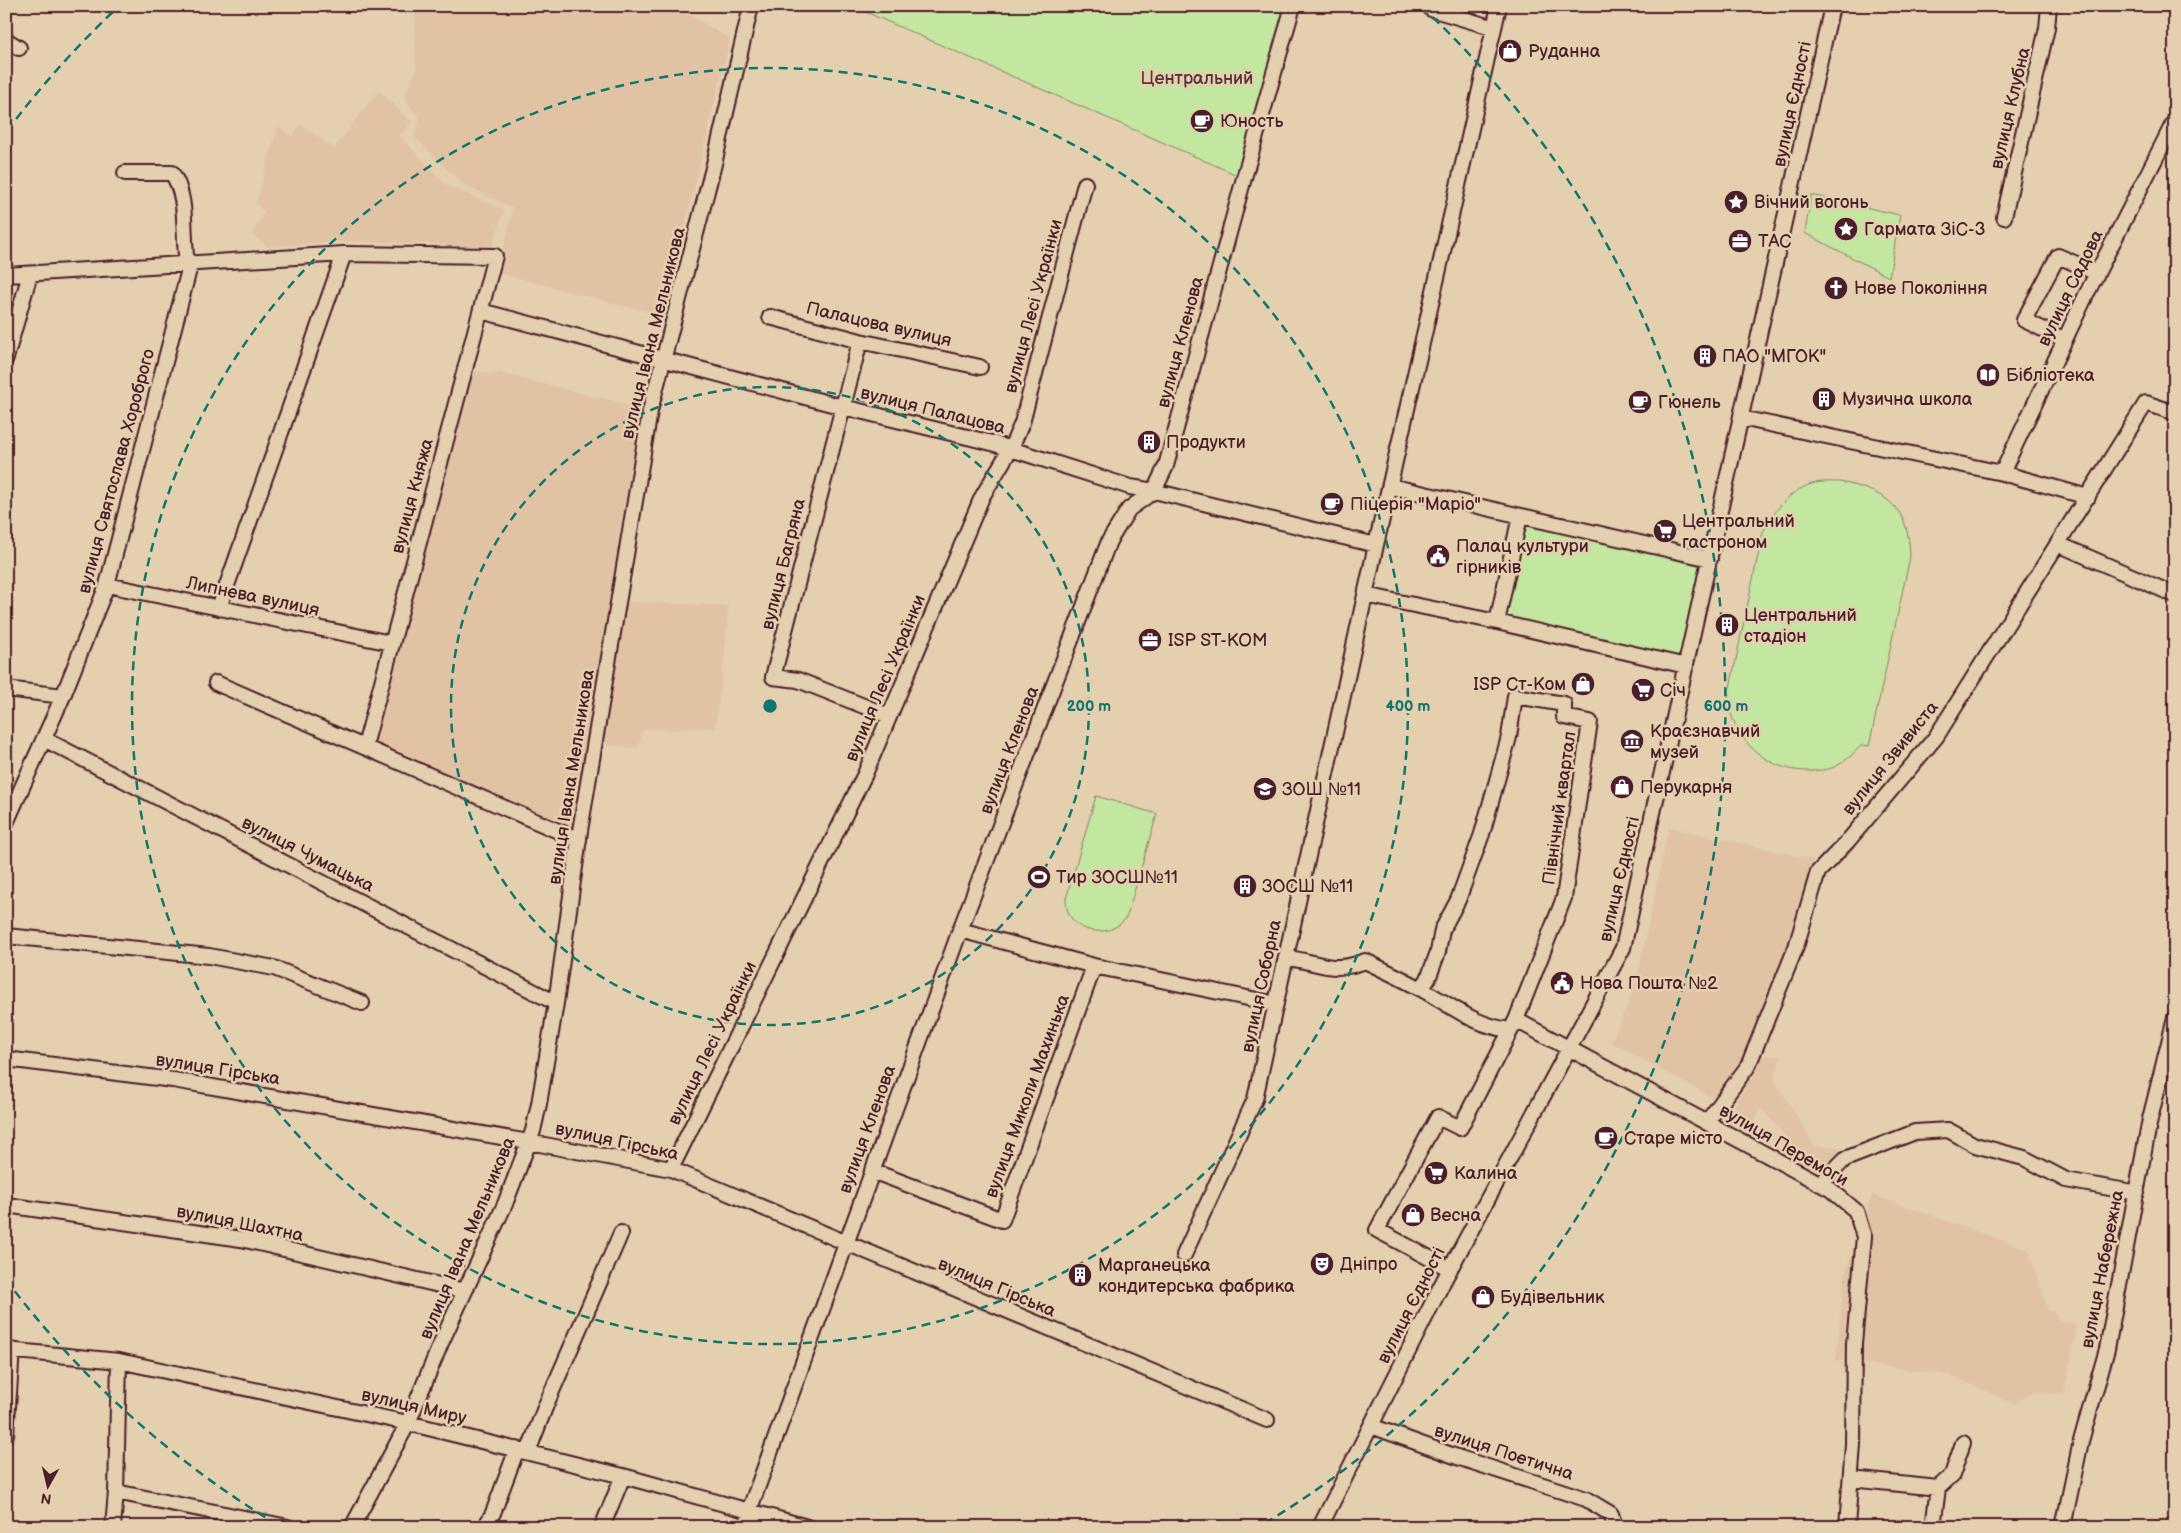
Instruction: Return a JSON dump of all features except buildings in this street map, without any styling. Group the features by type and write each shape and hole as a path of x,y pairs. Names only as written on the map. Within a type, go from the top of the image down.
{"street":[{"name":"вулиця Івана Мельникова","path":"352,1527 408,1423 464,1291 509,1196 529,1142 539,1104 556,1003 579,840 650,411 714,164 751,6"},
{"name":"вулиця Кленова","path":"748,1527 749,1511 845,1244 960,930 1109,541 1130,509 1154,491 1166,466 1241,187 1293,6"},
{"name":"вулиця Соборна","path":"1184,1255 1255,1099 1376,545 1499,6"},
{"name":"вулиця Єдності","path":"1320,1527 1450,1269 1624,948 1832,6"},
{"name":"вулиця Клубна","path":"2004,217 2047,28 2049,6"},
{"path":"1432,7 1494,28"},
{"path":"6,40 19,48"},
{"name":"вулиця Садова","path":"2002,473 2097,273 2175,120"},
{"path":"125,173 172,173 179,184 182,196 184,246 189,263"},
{"name":"вулиця Лесі Українки","path":"671,1169 865,774 982,497 1011,448 1022,423 1085,184"},
{"path":"6,275 344,254 219,608"},
{"name":"вулиця Княжа","path":"344,254 495,256 365,746"},
{"path":"2065,340 2024,320 2058,256 2097,273"},
{"name":"вулиця Святослава Хороброго","path":"7,821 44,739 107,585 189,263"},
{"path":"6,358 30,274"},
{"name":"вулиця Палацова","path":"481,311 843,408 1011,448 1130,487 1154,491 1376,545"},
{"name":"Палацова вулиця","path":"770,317 860,341 980,367"},
{"name":"вулиця Багряна","path":"860,341 774,677 798,680 889,716"},
{"name":"вулиця Звивиста","path":"1707,1122 1748,1066 1796,948 1818,872 1847,842 1936,737 2146,403 2175,412"},
{"path":"1741,418 2002,473 2088,497"},
{"path":"1390,486 1710,558"},
{"path":"1497,622 1520,516"},
{"path":"2058,544 2175,595"},
{"name":"Липнева вулиця","path":"107,585 391,643"},
{"path":"1365,595 1497,622 1686,666"},
{"path":"216,684 365,746 579,840"},
{"path":"6,689 62,696"},
{"name":"Північний квартал","path":"1421,989 1428,979 1438,952 1442,930 1458,900 1482,834 1508,737 1515,696 1564,704 1564,717 1590,722 1564,898 1514,1025 1460,1128 1438,1117 1377,1230 1450,1269"},
{"name":"вулиця Чумацька","path":"44,739 556,1003"},
{"path":"960,930 1094,966 1276,1004"},
{"path":"6,936 209,956 274,968 362,1004"},
{"path":"1286,958 1334,968 1350,967 1366,961 1421,989 1472,1020 1494,1029 1514,1025 1569,1049"},
{"name":"вулиця Миколи Махинька","path":"872,1171 1002,1220 1094,966"},
{"name":"вулиця Набережна","path":"2063,1527 2082,1441 2107,1349 2150,1119 2175,1018"},
{"name":"вулиця Перемоги","path":"1569,1049 1830,1189 1856,1211 1864,1237 1854,1343 1851,1480 1847,1527"},
{"name":"вулиця Гірська","path":"6,1059 173,1080 529,1142 671,1169 845,1244 1267,1420"},
{"path":"1820,1184 1845,1160 1915,1132 1948,1130 1975,1145 2024,1158 2066,1180 2137,1193"},
{"name":"вулиця Шахтна","path":"6,1205 241,1240 464,1291"},
{"path":"485,1527 546,1405 621,1233"},
{"path":"6,1435 9,1350"},
{"name":"вулиця Миру","path":"9,1350 119,1361 408,1423 624,1476 807,1527"},
{"path":"112,1527 116,1492 119,1361"},
{"name":"вулиця Поетична","path":"1371,1426 1460,1458 1586,1499 1611,1514 1615,1527"},
{"path":"1933,1527 1938,1488 1952,1475 1963,1443"},
{"path":"602,1527 624,1476"},
{"path":"1851,1480 1938,1488"},
{"path":"116,1492 288,1527"}],"shaded area":[{"path":"417,6 674,6 730,39 663,316 498,273 513,208 463,184 413,136 420,119 404,97 416,71 415,17"},
{"path":"379,90 412,122 400,136 446,185 504,210 492,247 360,241 267,246 252,235 264,211 256,203 278,126 292,137 300,124 334,148"},
{"path":"471,370 493,375 499,373 645,409 575,832 370,743"},
{"path":"625,602 728,606 727,633 715,728 643,730 638,748 601,745"},
{"path":"1669,827 1812,859 1810,900 1748,1058 1717,1100 1611,1042 1635,988"},
{"path":"1758,1056 1781,1056 1774,1079 1815,1146 1841,1147 1832,1179 1819,1175 1761,1108 1749,1132 1728,1120"},
{"path":"1872,1195 2028,1249 2048,1310 2057,1314 2057,1320 2077,1325 2064,1395 2034,1392 2014,1404 1950,1375 1836,1360 1845,1273"}],"green space":[{"name":"Центральний","path":"852,6 1293,6 1244,178"},
{"path":"1811,195 1900,215 1889,277 1805,233"},
{"path":"1840,482 1871,491 1892,504 1900,513 1905,525 1909,540 1910,557 1869,746 1862,745 1844,761 1832,768 1812,771 1796,770 1767,760 1755,751 1736,727 1728,697 1763,532 1777,509 1803,487 1815,483"},
{"path":"1524,524 1705,564 1681,660 1501,619"},
{"path":"1096,796 1157,814 1127,916 1120,924 1111,929 1100,931 1081,927 1073,920 1068,911 1066,899"}],"place":[{"name":"Руданна","path":"1510,51"},
{"name":"Юность","path":"1202,121"},
{"name":"Вічний вогонь","path":"1736,202"},
{"name":"Гармата ЗіС-3","path":"1846,229"},
{"name":"ТАС","path":"1740,241"},
{"name":"Нове Покоління","path":"1836,288"},
{"name":"ПАО \"МГОК\"","path":"1705,356"},
{"name":"Бібліотека","path":"1988,375"},
{"name":"Музична школа","path":"1824,399"},
{"name":"Гюнель","path":"1640,402"},
{"name":"Продукти","path":"1149,442"},
{"name":"Піцерія \"Маріо\"","path":"1332,504"},
{"name":"Центральний гастроном","path":"1665,531"},
{"name":"Палац культури гірників","path":"1438,556"},
{"name":"Центральний стадіон","path":"1727,625"},
{"name":"ISP ST-KOM","path":"1150,640"},
{"name":"ISP Ст-Ком","path":"1583,684"},
{"name":"Січ","path":"1643,690"},
{"name":"Краєзнавчий музей","path":"1632,741"},
{"name":"Перукарня","path":"1622,787"},
{"name":"ЗОШ №11","path":"1265,789"},
{"name":"Тир ЗОСШ№11","path":"1039,877"},
{"name":"ЗОСШ №11","path":"1245,886"},
{"name":"Нова Пошта №2","path":"1562,983"},
{"name":"Старе місто","path":"1606,1138"},
{"name":"Калина","path":"1436,1173"},
{"name":"Весна","path":"1413,1215"},
{"name":"Дніпро","path":"1322,1264"},
{"name":"Марганецька кондитерська фабрика","path":"1080,1275"},
{"name":"Будівельник","path":"1483,1297"}]}
